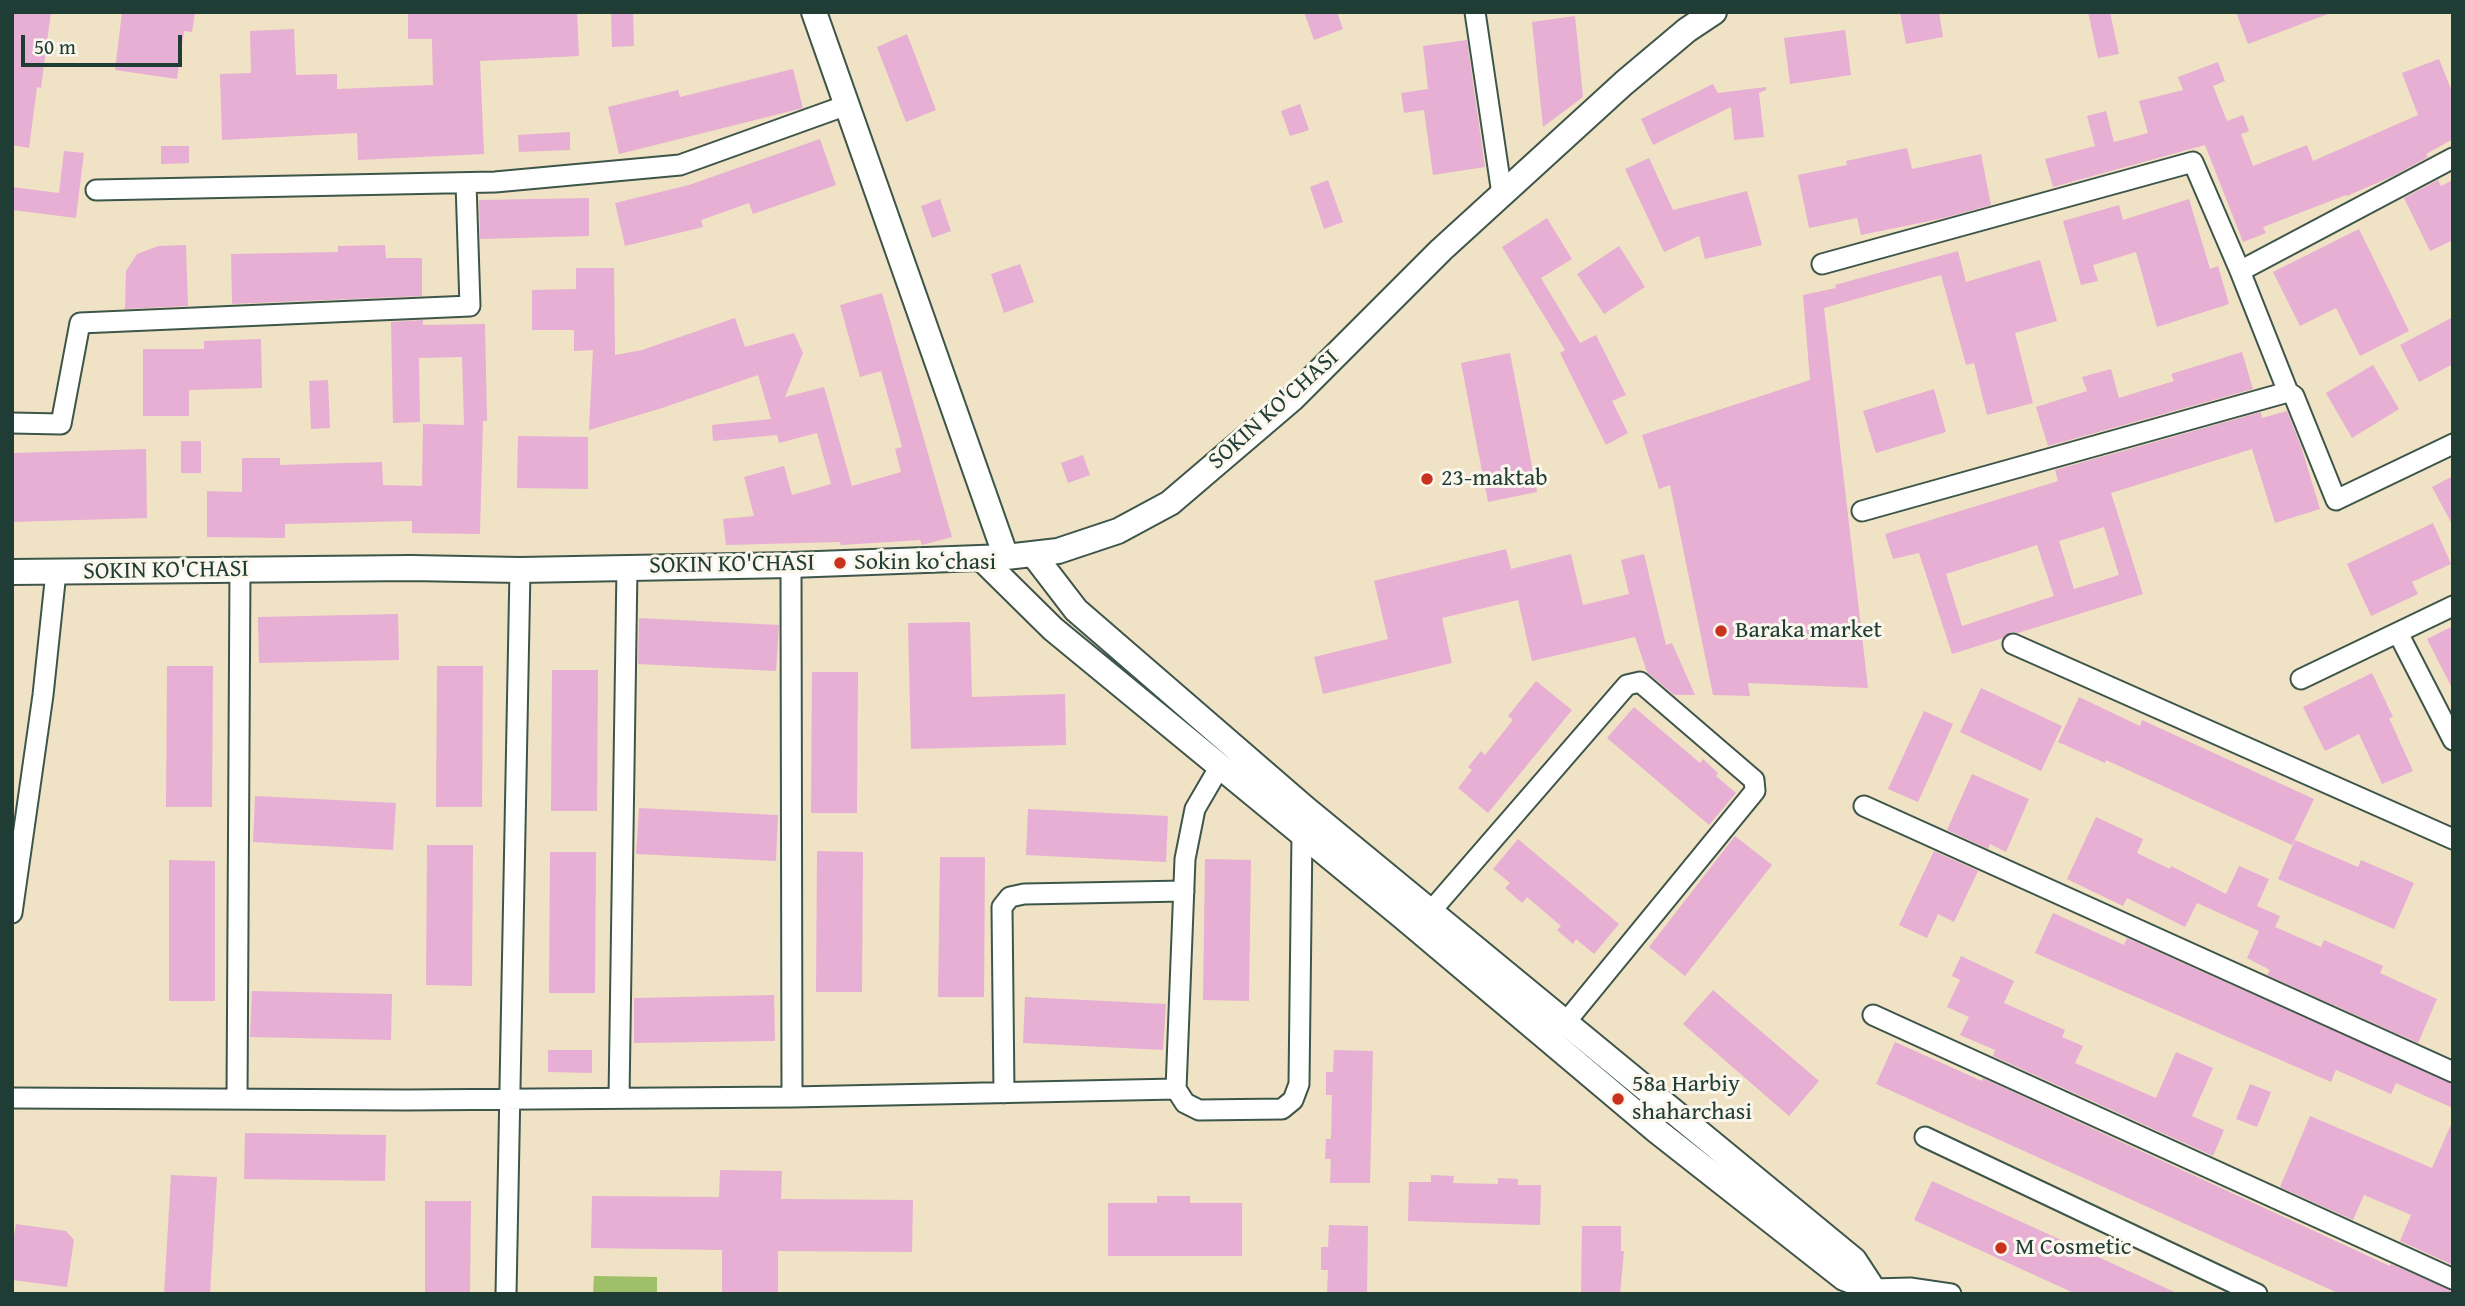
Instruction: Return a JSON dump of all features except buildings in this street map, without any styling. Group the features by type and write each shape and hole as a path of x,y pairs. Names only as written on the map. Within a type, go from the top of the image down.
{"street":[{"path":"814,12 847,105 993,558 1053,629 1667,1139 1844,1278 1873,1289 1910,1287 1951,1294"},
{"path":"1475,12 1502,194"},
{"name":"SOKIN KO'CHASI","path":"12,572 411,568 520,570 791,565 993,558 1058,551 1118,531 1170,503 1293,398 1441,250 1654,55 1714,12"},
{"path":"96,190 495,182 680,165 847,105"},
{"path":"2240,271 2453,158"},
{"path":"1822,264 2193,162 2336,500 2453,444"},
{"path":"12,423 61,424 79,323 470,306 467,183"},
{"path":"1862,511 2288,391"},
{"path":"1033,554 1076,610 1231,746 1854,1260 1873,1289"},
{"path":"791,565 792,1097"},
{"path":"619,1098 627,567"},
{"path":"237,1099 240,570"},
{"path":"506,1294 520,570"},
{"path":"12,913 43,695 56,572"},
{"path":"2301,679 2453,606"},
{"path":"2398,633 2453,740"},
{"path":"2013,644 2453,839"},
{"path":"1431,911 1627,685 1640,682 1754,780 1755,791 1565,1023"},
{"path":"1220,766 1195,809 1185,859 1176,1089 1185,1103 1199,1110 1282,1109 1293,1100 1299,1084 1302,834"},
{"path":"1864,806 2453,1072"},
{"path":"1004,1093 1002,907 1010,897 1024,894 1184,891"},
{"path":"1873,1015 2453,1279"},
{"path":"12,1098 792,1097 1176,1089"},
{"path":"1925,1137 2257,1294"}],"green space":[{"path":"594,1276 657,1277 657,1294 593,1294"}],"place":[{"name":"23-maktab","path":"1427,479"},
{"name":"Sokin koʻchasi","path":"840,563"},
{"name":"Baraka market","path":"1721,631"},
{"name":"58a Harbiy shaharchasi","path":"1618,1099"},
{"name":"M Cosmetic","path":"2001,1248"}]}
